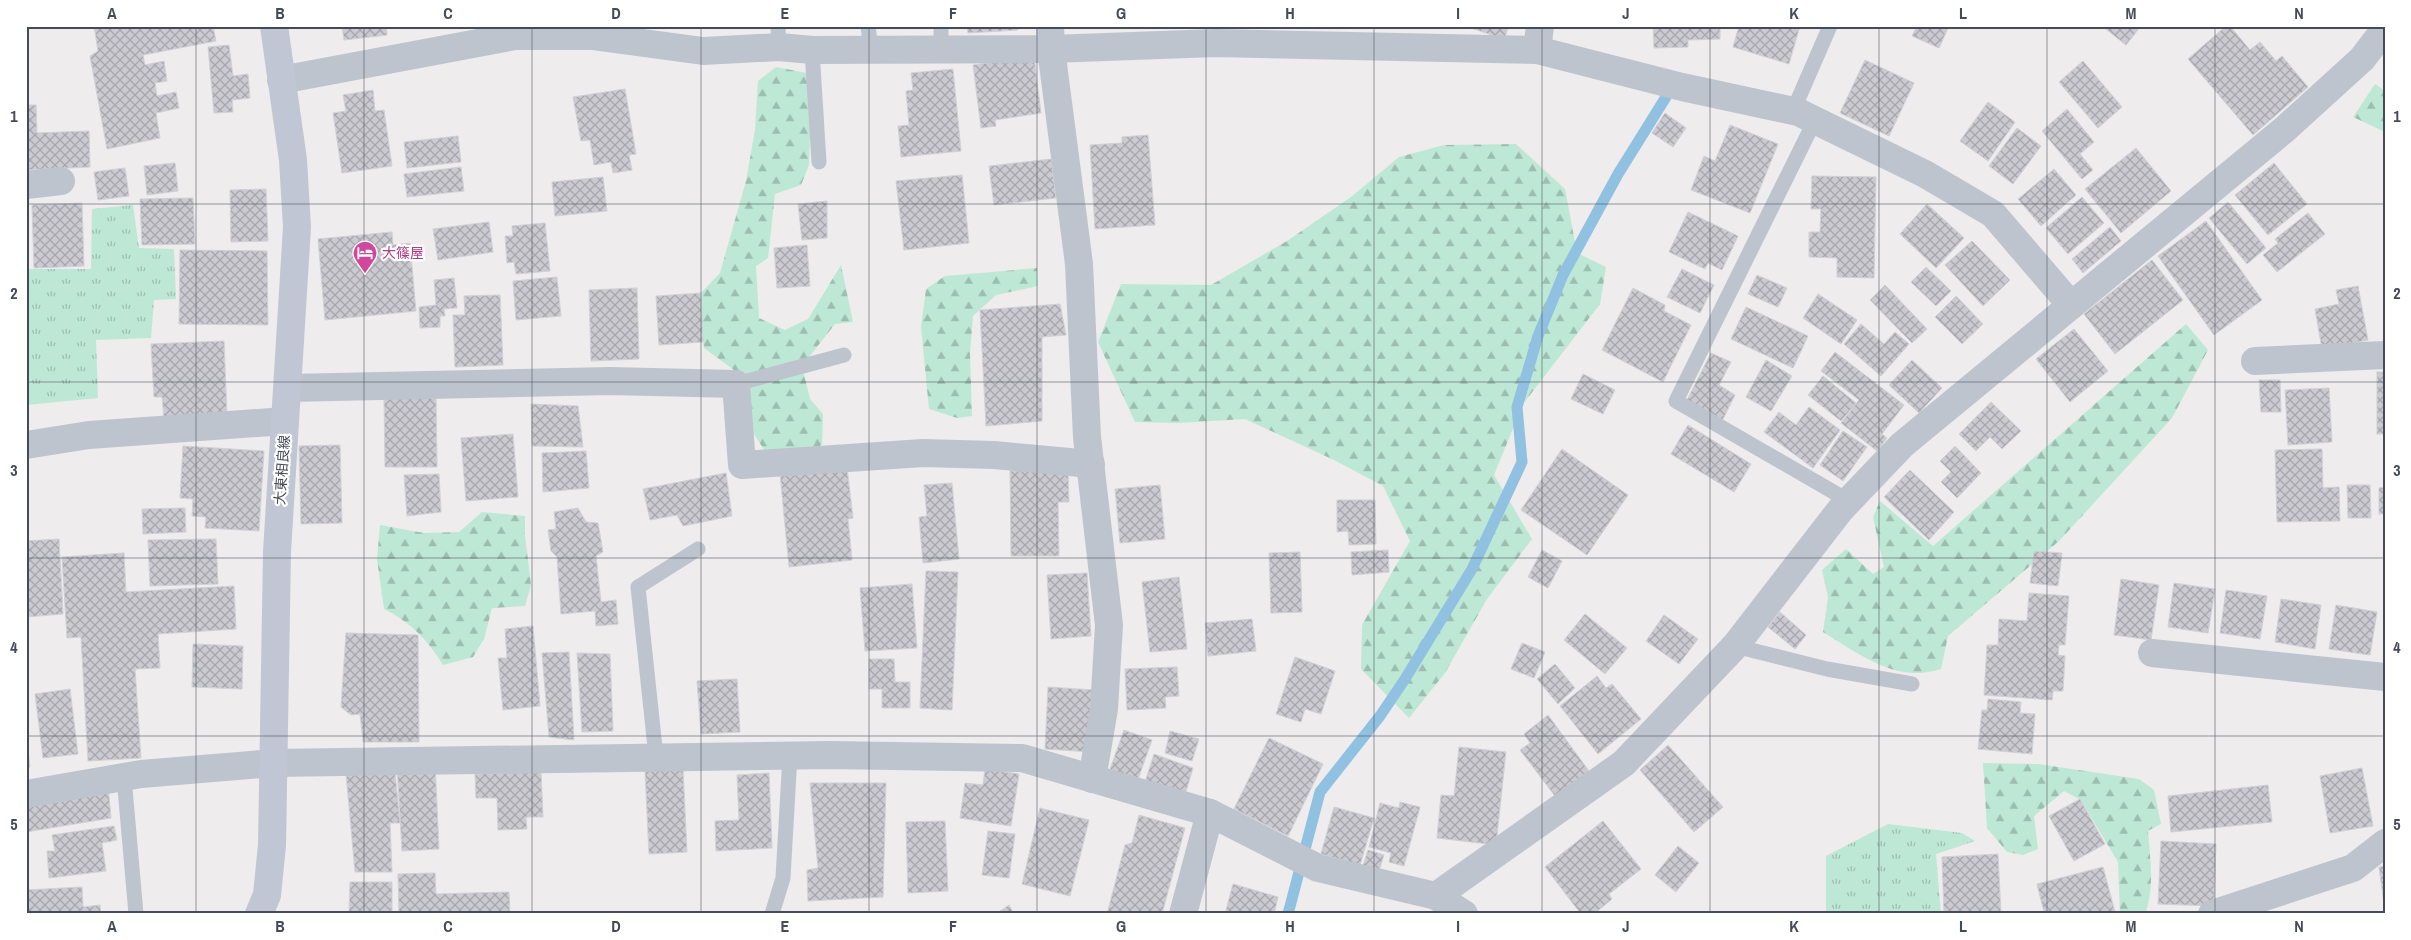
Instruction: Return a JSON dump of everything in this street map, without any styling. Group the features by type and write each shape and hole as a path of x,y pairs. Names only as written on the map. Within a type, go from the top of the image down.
{"main road":[{"name":"大東相良線","path":"260,914 267,895 272,845 277,552 297,227 294,160 274,26"}],"street":[{"path":"1436,896 1624,763 1735,646 1849,501 1902,445 2285,129 2362,59 2385,29"},
{"path":"281,80 515,36 604,32 703,51 778,37 812,50 870,38 1051,38 1216,43 1538,38 1682,87 1804,116 1925,174 1993,214 2071,305"},
{"path":"1051,38 1078,264 1088,437 1109,625 1104,709 1092,779"},
{"path":"26,185 61,181"},
{"path":"2255,362 2385,356"},
{"path":"288,388 610,382 736,384 742,465 923,453 994,455 1091,464"},
{"path":"26,445 88,435 286,421"},
{"path":"2152,653 2385,677"},
{"path":"26,794 124,777 274,763 790,755 1022,758 1210,813 1316,867 1436,896 1464,914"},
{"path":"1183,914 1210,813"},
{"path":"2212,914 2352,868 2385,843"}],"lane":[{"path":"1830,26 1804,116 1676,401 1849,501"},
{"path":"812,50 819,162"},
{"path":"736,384 844,355"},
{"path":"656,757 638,587 698,549"},
{"path":"1735,646 1827,669 1912,684"},
{"path":"772,914 783,878 790,755"},
{"path":"124,777 136,914"}],"green space":[{"path":"776,67 812,74 809,165 801,185 775,194 768,258 756,266 759,318 785,330 808,319 841,265 853,322 835,324 802,366 810,399 823,414 822,444 805,460 765,451 744,419 746,379 704,348 697,297 720,273 746,181 755,130 758,81"},
{"path":"2375,84 2385,91 2385,132 2353,117"},
{"path":"1516,144 1565,189 1577,253 1606,267 1600,304 1523,404 1494,475 1532,539 1487,599 1445,673 1409,718 1361,669 1362,625 1410,541 1383,486 1334,460 1245,419 1178,423 1135,422 1098,342 1121,284 1211,285 1287,241 1351,197 1399,157 1444,145"},
{"path":"133,205 139,248 174,249 176,299 154,300 151,338 96,340 98,398 26,405 26,269 91,269 92,209"},
{"path":"1037,268 1038,286 996,295 973,316 970,353 972,416 957,418 929,409 921,327 926,289 945,276"},
{"path":"2186,324 2208,350 2172,418 2059,541 1948,636 1941,669 1918,673 1905,672 1880,665 1856,653 1823,632 1828,597 1822,570 1846,549 1873,574 1884,567 1873,517 1880,501 1933,546"},
{"path":"482,512 525,516 525,535 531,585 525,606 492,608 484,639 473,657 443,665 418,632 384,609 377,559 380,525 424,533 459,532"},
{"path":"1983,763 2038,764 2139,779 2154,790 2161,824 2148,831 2151,883 2145,914 2120,914 2118,862 2081,800 2064,791 2034,816 2038,849 2023,855 2007,852 1987,828"},
{"path":"1888,824 1962,833 1975,841 1936,854 1941,914 1826,914 1826,856"}],"building":[{"path":"94,26 213,26 216,41 143,55 145,65 164,61 167,81 155,83 157,96 176,92 179,108 156,113 160,138 107,149 90,56 98,51"},
{"path":"342,26 386,26 387,35 344,40"},
{"path":"967,26 1018,26 1018,30 968,33"},
{"path":"1062,26 1095,26 1095,28 1062,28"},
{"path":"1465,26 1509,26 1504,39"},
{"path":"1653,26 1720,26 1720,39 1688,40 1688,47 1654,48"},
{"path":"1739,26 1800,26 1789,64 1733,47"},
{"path":"1917,26 1949,26 1939,48 1912,36"},
{"path":"2102,26 2141,26 2126,45"},
{"path":"2226,26 2230,26 2250,50 2260,42 2276,61 2282,56 2308,87 2253,135 2188,59"},
{"path":"229,45 233,76 248,74 250,98 232,100 233,112 214,113 208,47"},
{"path":"1034,57 1041,113 995,120 996,126 981,128 973,65"},
{"path":"1865,60 1914,83 1889,136 1840,113"},
{"path":"2083,61 2122,107 2098,128 2059,82"},
{"path":"953,69 961,151 901,157 898,126 909,125 906,91 913,90 911,73"},
{"path":"625,89 636,154 629,155 632,170 613,173 611,162 594,165 590,140 581,141 573,97"},
{"path":"373,90 375,111 384,110 392,166 342,173 333,113 346,111 343,95"},
{"path":"1988,102 2015,122 1988,161 1960,141"},
{"path":"26,105 36,105 37,133 89,131 90,167 26,170"},
{"path":"2067,109 2094,142 2080,154 2093,170 2082,179 2042,131"},
{"path":"1665,113 1686,128 1673,147 1652,133"},
{"path":"1730,125 1778,144 1750,213 1691,190 1704,156 1715,161"},
{"path":"2017,128 2041,146 2013,184 1989,166"},
{"path":"1148,135 1155,225 1095,229 1090,145 1122,143 1122,137"},
{"path":"458,136 461,162 407,168 404,142"},
{"path":"2136,148 2171,191 2121,233 2085,189"},
{"path":"1051,159 1056,198 994,205 989,166"},
{"path":"175,163 178,191 147,195 144,166"},
{"path":"2274,163 2307,204 2268,235 2235,195"},
{"path":"461,167 464,191 407,197 404,174"},
{"path":"125,168 129,196 98,200 94,172"},
{"path":"2054,169 2076,195 2041,226 2018,199"},
{"path":"962,175 969,243 904,250 896,181"},
{"path":"1812,176 1876,177 1874,278 1837,277 1837,258 1809,257 1809,232 1820,232 1821,209 1811,209"},
{"path":"603,177 607,211 555,216 552,182"},
{"path":"266,189 268,241 231,242 230,190"},
{"path":"2082,197 2104,223 2068,254 2046,228"},
{"path":"193,198 195,244 142,245 140,199"},
{"path":"827,201 827,238 802,240 798,204"},
{"path":"2228,202 2266,248 2247,264 2209,218"},
{"path":"82,203 84,266 34,268 32,205"},
{"path":"1927,204 1964,238 1936,268 1900,234"},
{"path":"1688,212 1738,236 1722,270 1708,263 1705,269 1669,252"},
{"path":"2308,213 2325,234 2277,272 2263,255 2278,243 2275,239"},
{"path":"2206,221 2262,300 2214,335 2158,256"},
{"path":"489,222 493,252 438,260 433,229"},
{"path":"545,223 550,271 516,274 514,262 507,263 505,236 513,236 512,226"},
{"path":"2110,227 2121,241 2083,273 2072,259"},
{"path":"392,232 393,245 410,243 416,311 325,320 318,239"},
{"path":"1972,241 2010,280 1983,306 1945,265"},
{"path":"807,245 810,286 777,288 774,248"},
{"path":"180,250 267,251 268,325 179,324"},
{"path":"2152,260 2183,300 2115,354 2084,314"},
{"path":"1926,267 1951,291 1936,306 1911,282"},
{"path":"1682,269 1714,285 1700,313 1667,297"},
{"path":"1757,275 1787,288 1778,307 1748,294"},
{"path":"557,277 561,316 516,320 513,281"},
{"path":"454,278 457,308 444,309 445,316 440,316 440,327 420,328 419,307 436,305 434,280"},
{"path":"1885,285 1927,329 1912,343 1870,300"},
{"path":"2358,286 2368,340 2322,349 2315,309 2339,304 2336,290"},
{"path":"637,288 639,359 591,361 589,290"},
{"path":"1633,288 1665,305 1664,311 1691,325 1663,382 1602,350"},
{"path":"701,293 703,342 659,345 656,296"},
{"path":"1818,294 1857,320 1841,344 1803,318"},
{"path":"500,295 503,365 455,367 453,315 465,315 464,296"},
{"path":"1956,296 1983,324 1962,344 1935,317"},
{"path":"1060,304 1066,335 1042,337 1042,421 986,426 980,310"},
{"path":"1746,307 1808,336 1793,368 1731,339"},
{"path":"1861,324 1884,344 1895,332 1909,344 1881,376 1844,344"},
{"path":"2074,329 2108,371 2070,402 2036,359"},
{"path":"224,341 227,416 164,418 162,397 154,397 151,344"},
{"path":"1835,352 1904,405 1882,434 1887,438 1877,451 1841,423 1859,400 1821,371"},
{"path":"1711,353 1731,362 1719,385 1735,395 1722,421 1686,402"},
{"path":"1766,360 1792,376 1771,411 1746,397"},
{"path":"1912,360 1942,388 1919,413 1889,385"},
{"path":"2377,372 2385,372 2385,434 2377,434"},
{"path":"1583,374 1615,390 1603,414 1571,399"},
{"path":"1823,376 1856,403 1841,421 1808,395"},
{"path":"2259,380 2280,380 2281,412 2261,412"},
{"path":"2329,388 2332,442 2288,445 2285,390"},
{"path":"384,398 436,398 437,467 385,467"},
{"path":"1991,402 2021,431 2002,449 1990,437 1976,451 1959,434"},
{"path":"531,404 578,406 583,447 532,446"},
{"path":"1809,407 1840,430 1813,468 1764,432 1779,412 1796,425"},
{"path":"1688,425 1751,464 1734,492 1671,454"},
{"path":"1843,431 1867,447 1843,481 1820,465"},
{"path":"513,434 518,497 466,501 461,438"},
{"path":"340,445 342,523 301,524 299,446"},
{"path":"183,446 264,451 259,531 205,528 206,517 192,516 193,499 180,498"},
{"path":"1955,446 1981,473 1957,498 1941,482 1951,472 1940,461"},
{"path":"1562,449 1628,495 1587,555 1521,510"},
{"path":"2322,449 2323,488 2339,487 2340,521 2277,522 2275,450"},
{"path":"586,451 589,488 543,492 542,453"},
{"path":"847,467 853,518 848,519 852,560 789,567 780,474"},
{"path":"1910,470 1954,512 1929,540 1884,497"},
{"path":"1010,471 1068,471 1069,502 1058,502 1059,556 1011,556"},
{"path":"726,473 732,516 683,526 677,515 650,520 643,489"},
{"path":"439,474 441,512 407,516 404,475"},
{"path":"952,483 959,559 923,563 919,517 927,516 924,485"},
{"path":"1160,485 1165,539 1120,543 1115,489"},
{"path":"2347,485 2370,485 2371,518 2348,518"},
{"path":"2385,487 2385,514 2379,514 2379,488"},
{"path":"1337,500 1375,500 1376,544 1349,545 1348,531 1337,532"},
{"path":"185,508 186,532 143,534 142,509"},
{"path":"578,508 586,522 598,523 603,552 596,556 601,602 616,600 618,624 596,626 595,611 561,614 557,557 551,551 548,530 556,529 554,512"},
{"path":"59,539 63,614 26,617 26,541"},
{"path":"216,539 218,584 150,586 148,540"},
{"path":"1388,550 1389,572 1352,575 1351,552"},
{"path":"1542,550 1562,561 1548,588 1528,577"},
{"path":"2034,551 2062,553 2058,586 2030,583"},
{"path":"1300,552 1302,612 1271,613 1269,553"},
{"path":"124,553 126,592 234,586 236,629 158,634 160,668 135,669 141,758 88,761 81,637 67,638 62,557"},
{"path":"926,571 958,572 952,710 920,708"},
{"path":"1087,573 1091,636 1051,639 1047,575"},
{"path":"1179,577 1187,649 1150,652 1142,582"},
{"path":"2121,579 2159,585 2151,640 2114,635"},
{"path":"2174,583 2215,589 2208,633 2168,627"},
{"path":"912,584 917,648 865,651 860,588"},
{"path":"2226,590 2267,596 2260,639 2220,633"},
{"path":"2029,593 2069,596 2065,645 2059,645 2058,655 2065,656 2063,691 2053,691 2052,700 1984,695 1987,645 1998,645 1999,619 2027,621"},
{"path":"2281,599 2321,605 2315,649 2275,642"},
{"path":"2336,605 2377,612 2370,655 2329,649"},
{"path":"1780,612 1806,635 1795,649 1768,627"},
{"path":"1585,614 1627,648 1605,674 1564,640"},
{"path":"1664,615 1698,639 1679,664 1646,641"},
{"path":"1252,619 1256,651 1208,656 1205,623"},
{"path":"533,626 540,706 503,710 498,658 507,658 505,629"},
{"path":"346,633 418,635 419,742 363,742 360,714 351,715 341,707"},
{"path":"1522,643 1545,652 1534,678 1511,669"},
{"path":"193,644 243,646 242,689 192,687"},
{"path":"569,652 574,740 549,737 542,653"},
{"path":"577,653 610,654 613,731 582,732"},
{"path":"1295,657 1335,671 1321,714 1305,709 1301,722 1276,714"},
{"path":"869,659 894,659 895,682 910,682 910,708 882,708 882,689 869,689"},
{"path":"1555,664 1575,688 1558,704 1537,679"},
{"path":"1177,667 1179,696 1165,697 1166,708 1127,710 1125,669"},
{"path":"1597,676 1606,688 1612,684 1641,719 1598,754 1560,706"},
{"path":"737,679 740,732 701,734 697,681"},
{"path":"1048,687 1094,690 1091,752 1045,749"},
{"path":"70,689 78,754 43,758 35,694"},
{"path":"1988,699 2021,702 2020,713 2035,714 2032,754 1978,749 1982,710 1987,710"},
{"path":"1548,715 1589,771 1555,796 1520,750 1530,743 1524,734"},
{"path":"1124,730 1152,740 1137,782 1109,772"},
{"path":"1170,731 1199,739 1192,761 1165,753"},
{"path":"26,736 30,767 26,768"},
{"path":"1269,738 1323,764 1288,836 1234,809"},
{"path":"1668,745 1723,807 1694,832 1640,770"},
{"path":"1459,747 1506,752 1496,845 1437,838 1441,795 1454,796"},
{"path":"1154,754 1193,768 1185,795 1145,782"},
{"path":"435,763 439,849 402,851 397,765"},
{"path":"2362,768 2373,826 2330,833 2320,776"},
{"path":"683,769 687,852 649,854 645,771"},
{"path":"985,769 1019,774 1011,826 960,818 965,783 983,785"},
{"path":"541,772 543,817 526,817 527,829 498,830 497,798 476,798 475,774"},
{"path":"395,773 400,823 390,823 392,872 355,872 346,774"},
{"path":"769,773 772,848 716,851 715,821 739,820 737,775"},
{"path":"810,783 886,783 883,897 808,901 807,870 818,868"},
{"path":"108,785 111,818 26,832 26,795"},
{"path":"2268,785 2272,822 2171,832 2168,796"},
{"path":"2080,799 2105,844 2074,861 2049,816"},
{"path":"1400,802 1420,807 1404,866 1389,862 1391,853 1369,847 1380,803 1399,808"},
{"path":"1334,807 1374,818 1360,865 1321,854"},
{"path":"1040,808 1089,820 1070,896 1022,884"},
{"path":"1139,815 1185,828 1162,914 1141,912 1141,914 1107,914 1125,845 1132,843"},
{"path":"945,821 948,891 908,893 906,822"},
{"path":"1603,821 1641,869 1609,894 1612,899 1594,914 1581,914 1545,867"},
{"path":"114,826 117,840 102,843 106,871 49,878 47,851 55,851 52,835"},
{"path":"988,831 1015,834 1009,878 982,875"},
{"path":"2161,841 2216,844 2214,906 2158,904"},
{"path":"1678,846 1699,863 1676,892 1655,875"},
{"path":"1368,850 1384,855 1378,874 1362,869"},
{"path":"1998,854 2001,914 1944,914 1942,857"},
{"path":"2385,866 2385,912 2379,867"},
{"path":"2103,867 2115,912 2039,914 2044,912 2037,884"},
{"path":"435,873 436,894 509,892 510,914 399,914 398,874"},
{"path":"350,882 392,882 392,911 349,912"},
{"path":"1233,884 1278,897 1274,914 1225,914"},
{"path":"82,887 83,907 100,905 101,914 26,914 26,890"},
{"path":"1009,905 1014,914 996,914"}],"waterway":[{"path":"1288,914 1320,792 1380,716 1405,679 1472,569 1522,462 1517,407 1538,336 1563,275 1618,174 1666,97"}],"place":[{"name":"大篠屋","path":"365,274"}]}
